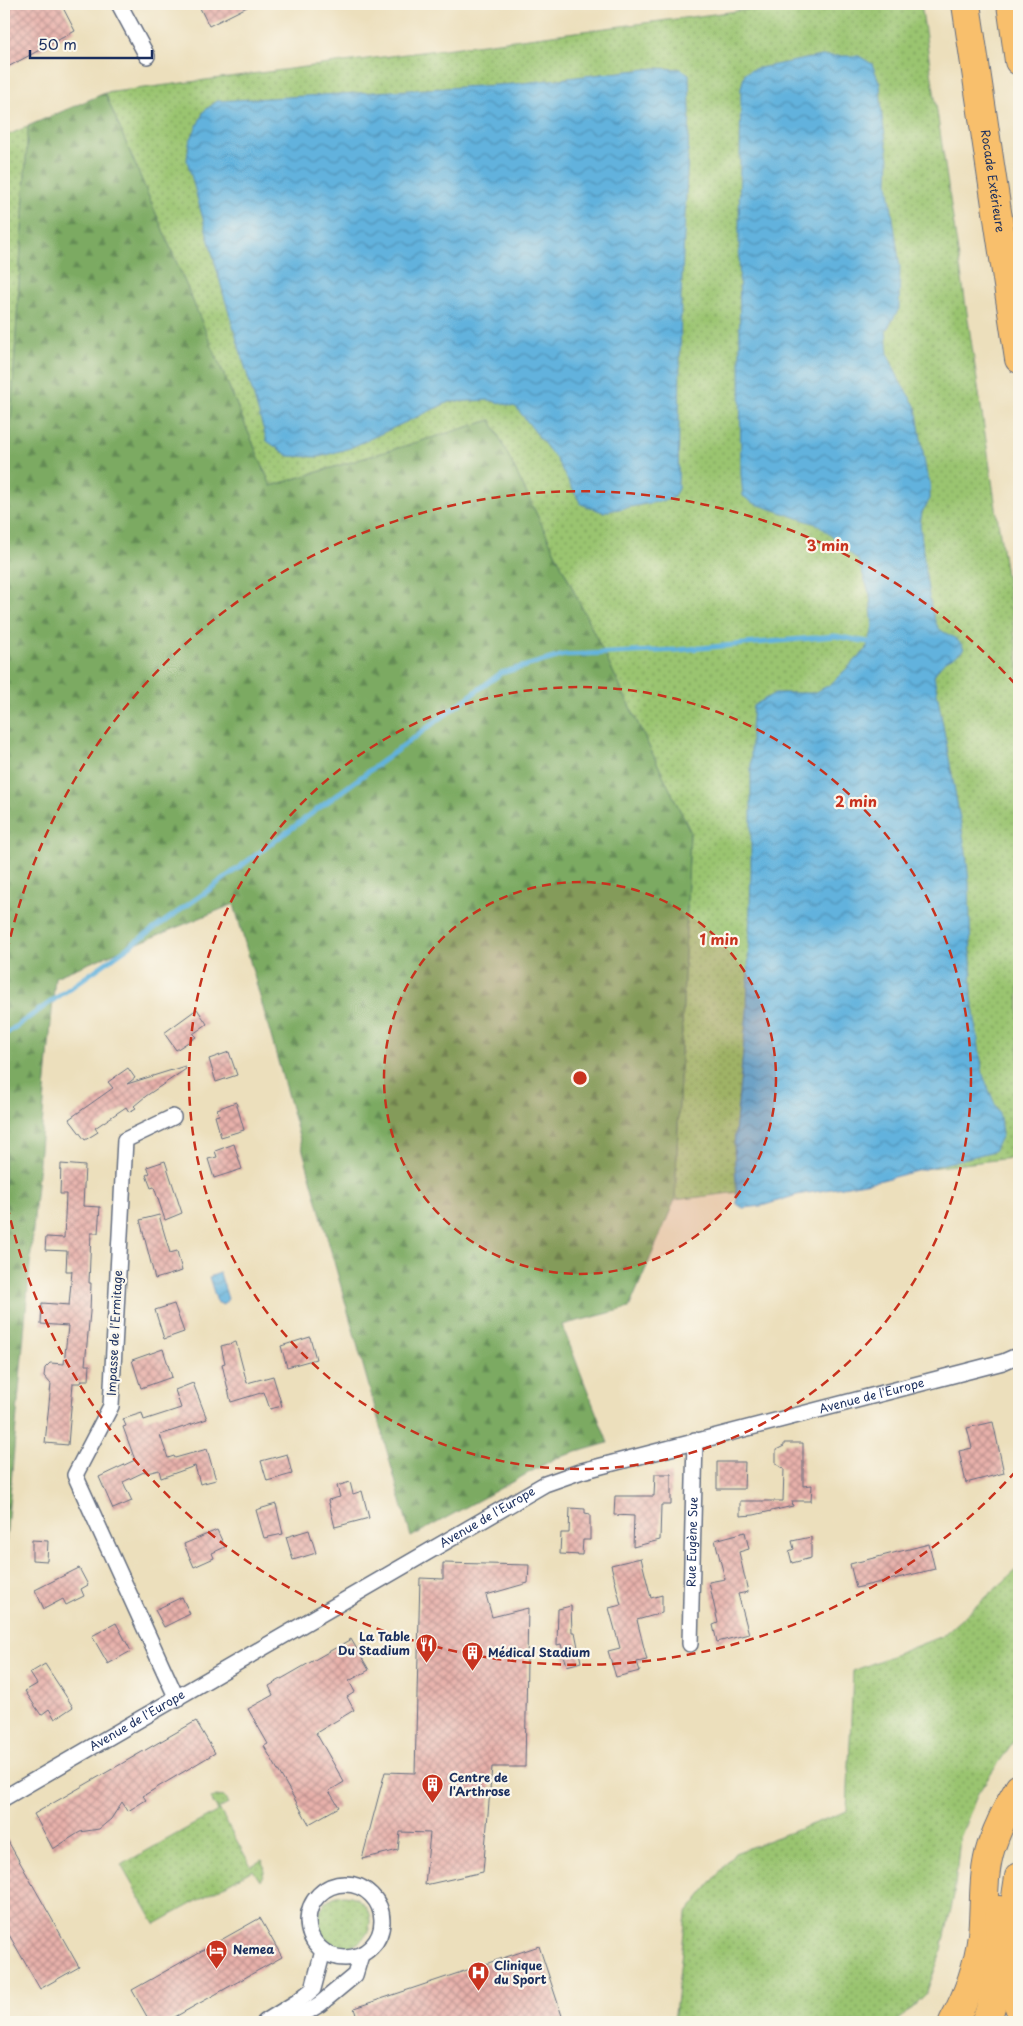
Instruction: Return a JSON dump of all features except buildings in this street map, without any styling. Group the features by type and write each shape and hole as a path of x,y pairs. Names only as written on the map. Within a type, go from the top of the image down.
{"highway":[{"name":"Rocade Extérieure","path":"966,4 1019,359"},
{"path":"1011,4 1019,61"},
{"path":"953,2022 972,1984 978,1959 982,1934 983,1900 991,1848 1009,1805 1019,1788"},
{"path":"985,2022 997,1984 999,1898 1004,1850 1019,1804"},
{"path":"1019,1877 1015,1899 1013,1962 1019,2007"}],"street":[{"path":"119,4 148,56"},
{"name":"Impasse de l'Ermitage","path":"173,1117 125,1140 111,1406 75,1476 177,1699"},
{"name":"Avenue de l'Europe","path":"4,1798 546,1484 582,1471 695,1440 994,1364 1019,1355"},
{"name":"Rue Eugène Sue","path":"690,1644 695,1440"},
{"path":"340,1884 363,1888 378,1904 382,1916 379,1936 372,1947 361,1955 351,1958 338,1958 323,1951 317,1947 310,1936 307,1918 310,1905 318,1895 329,1887 340,1884"},
{"path":"265,2022 314,1989 323,1951"},
{"path":"290,2022 320,2004 355,1976 361,1955"}],"green space":[{"path":"791,4 921,4 1019,662 1019,1157 675,1200 690,831 491,420 271,486 105,93"},
{"path":"105,93 271,486 491,420 690,831 675,1200 629,1308 562,1325 608,1443 556,1458 411,1537 234,904 55,977 4,1564 4,545 28,126"},
{"path":"28,126 4,545 4,137"},
{"path":"1019,1568 1019,1733 978,1793 960,1838 954,1895 942,1950 926,1994 897,2022 674,2022 686,1914 735,1853 847,1811 853,1671 942,1636"},
{"path":"216,1796 225,1797 228,1804 219,1809 251,1866 262,1860 265,1868 264,1873 260,1881 253,1870 155,1924 121,1865 218,1811 211,1799"},
{"path":"339,1895 349,1895 363,1902 370,1916 370,1926 363,1940 349,1947 339,1947 329,1943 322,1936 318,1926 318,1916 322,1906 329,1899"}],"water":[{"path":"821,56 859,56 872,64 880,84 882,117 889,159 888,183 900,267 899,309 886,331 888,355 900,382 916,407 926,471 930,484 930,499 922,512 920,525 931,608 940,630 958,641 964,649 944,662 934,676 966,852 969,883 972,998 983,1075 1000,1117 1002,1135 994,1151 882,1180 797,1195 762,1206 743,1208 737,1204 734,1144 747,1011 751,873 751,730 753,706 775,693 813,693 830,685 866,650 873,629 870,595 858,560 819,525 753,503 743,496 741,475 739,233 741,88 745,73 754,69"},
{"path":"655,68 681,69 689,74 690,112 681,296 678,489 672,499 603,512 581,504 556,459 516,407 489,400 449,402 350,448 319,457 289,456 267,441 224,296 187,160 189,143 204,111 217,101 514,84"},
{"path":"220,1273 228,1299 223,1305 217,1302 209,1277"}],"waterway":[{"path":"4,1035 206,892 501,673 564,655 678,650 835,636 874,643"}],"place":[{"name":"La Table Du Stadium","path":"426,1663"},
{"name":"Médical Stadium","path":"472,1672"},
{"name":"Centre de l'Arthrose","path":"433,1804"},
{"name":"Nemea","path":"217,1969"},
{"name":"Clinique du Sport","path":"478,1992"}]}
